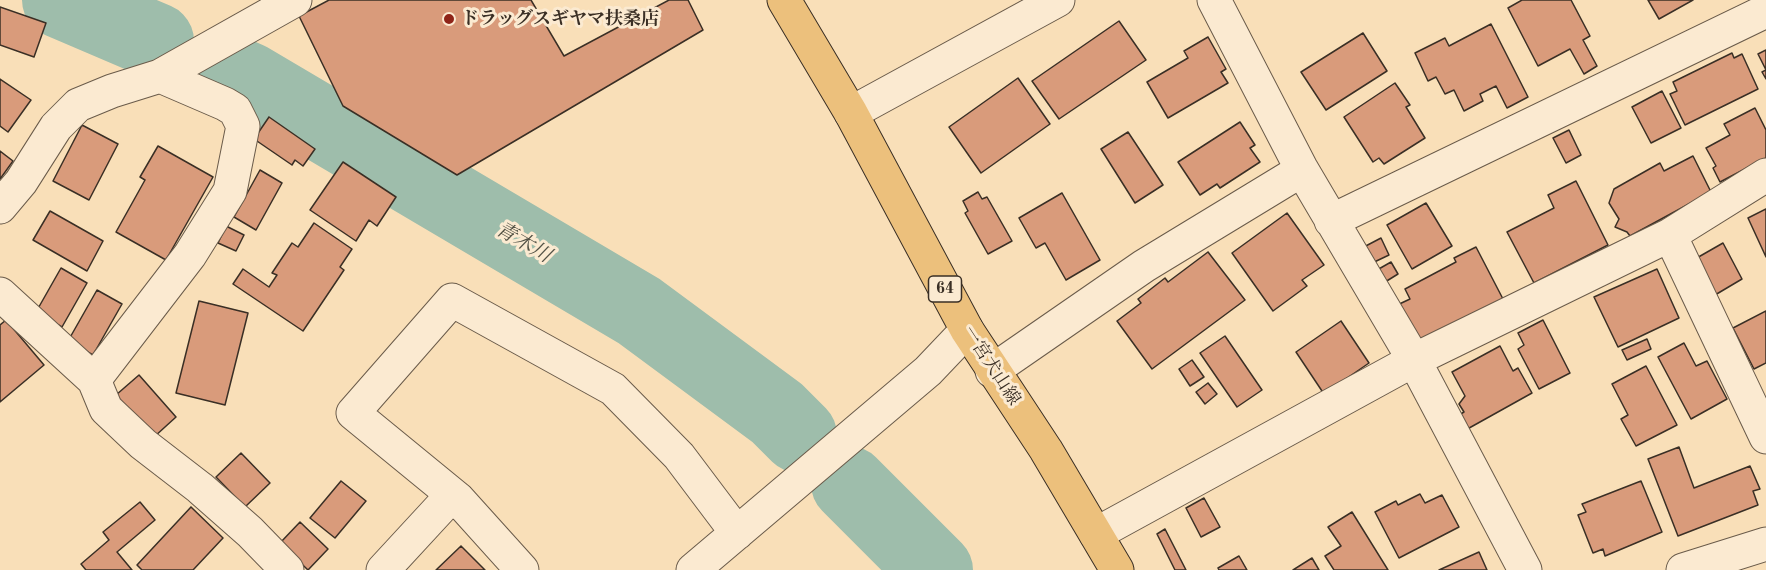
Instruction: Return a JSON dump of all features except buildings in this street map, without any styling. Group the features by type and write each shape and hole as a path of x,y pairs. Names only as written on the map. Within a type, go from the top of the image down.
{"main road":[{"name":"一宮犬山線","path":"784,0 851,113 967,330 1046,450 1117,570"}],"street":[{"path":"0,207 21,182 56,127 78,105 112,91 160,76 295,0"},
{"path":"851,113 1058,0"},
{"path":"1214,0 1302,170 1413,360 1524,570"},
{"path":"1331,221 1766,11"},
{"path":"94,380 190,255 230,191 238,156 243,126 235,110 160,76"},
{"path":"992,371 1144,266 1302,170"},
{"path":"1096,534 1413,360 1670,235 1766,175"},
{"path":"1670,235 1766,437"},
{"path":"0,294 94,380 106,410 143,444 200,488 287,570"},
{"path":"522,570 458,499 353,413 452,300 613,388 679,456 737,533"},
{"path":"693,570 928,371 967,330"},
{"path":"383,570 443,505 458,499"},
{"path":"1683,570 1766,544"}],"waterway":[{"name":"青木川","path":"60,0 156,41"},
{"name":"青木川","path":"232,73 248,80 639,311 777,413 799,435"},
{"name":"青木川","path":"849,484 935,570"}],"place":[{"name":"ドラッグスギヤマ扶桑店","path":"449,19"}]}
